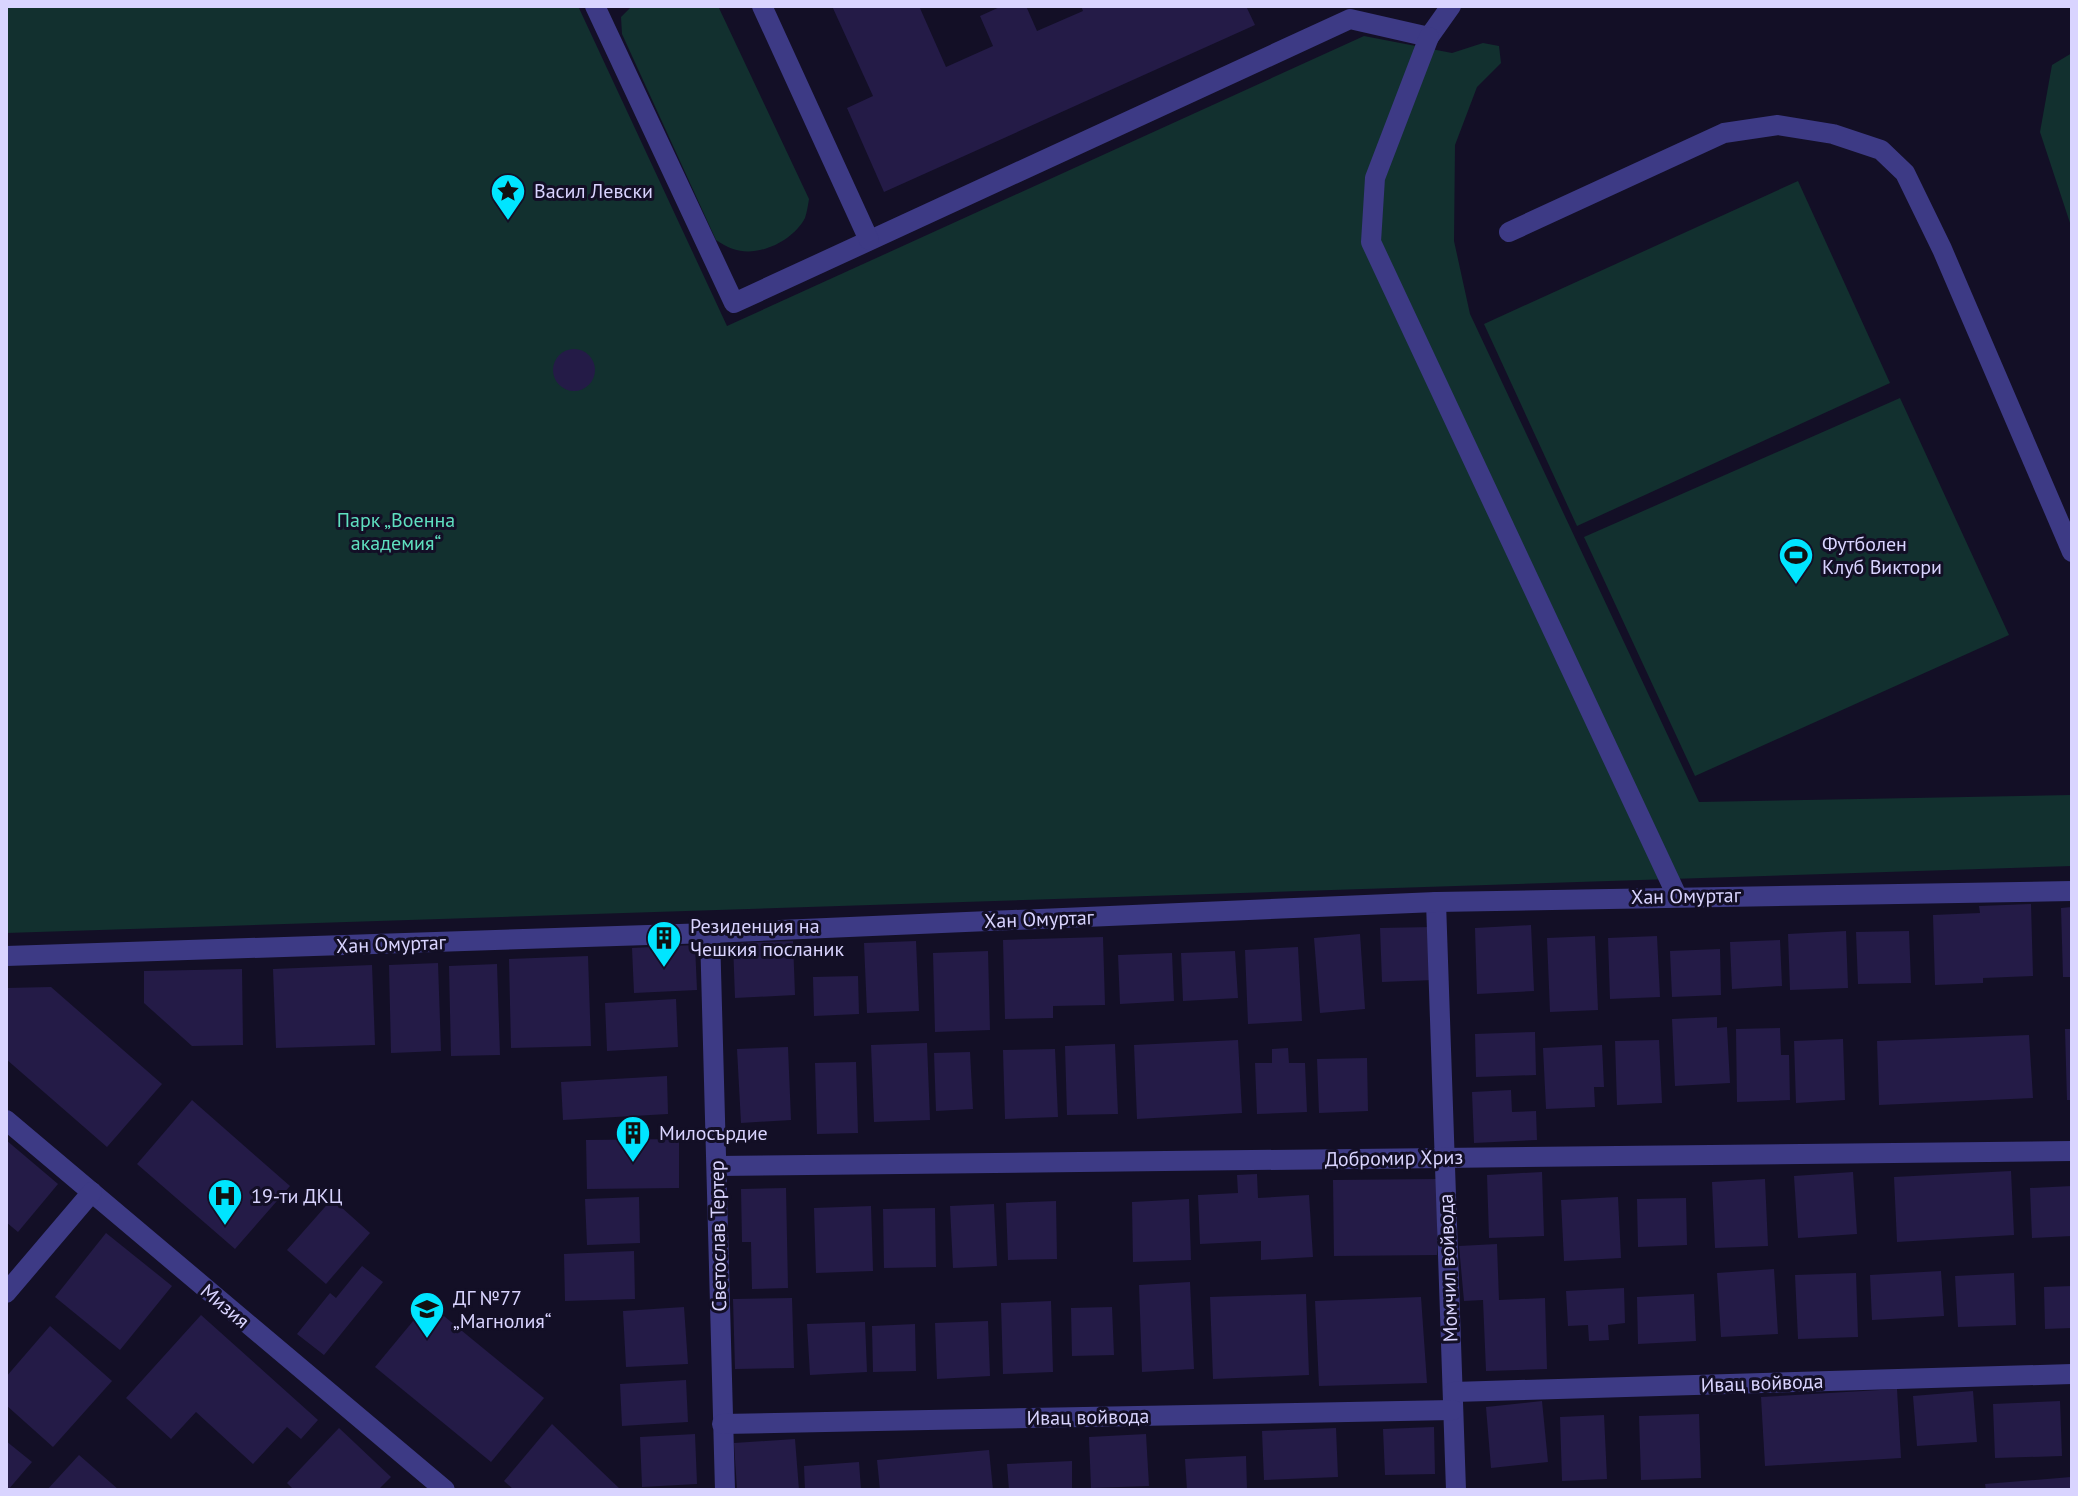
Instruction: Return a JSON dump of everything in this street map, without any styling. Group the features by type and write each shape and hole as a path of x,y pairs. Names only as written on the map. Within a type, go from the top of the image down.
{"street":[{"path":"595,6 734,303 1347,12 1429,37"},
{"path":"762,6 869,240"},
{"path":"1451,6 1429,37 1375,178 1371,242 1677,896"},
{"path":"1509,232 1724,133 1778,125 1833,134 1881,150 1905,173 1942,249 2072,552"},
{"name":"Хан Омуртаг","path":"6,956 710,933 1436,902 2072,891"},
{"name":"Момчил войвода","path":"1436,902 1456,1490"},
{"name":"Светослав Тертер","path":"710,933 725,1490"},
{"name":"Мизия","path":"6,1120 445,1490"},
{"name":"Добромир Хриз","path":"717,1166 2072,1151"},
{"path":"6,1293 92,1192"},
{"name":"Ивац войвода","path":"722,1424 1453,1401 2072,1374"}],"green space":[{"name":"Парк „Военна академия“","path":"6,6 578,6 727,326 1364,36 1452,53 1483,43 1499,46 1501,63 1477,87 1455,145 1454,241 1470,314 1699,802 2072,795 2072,866 6,933"},
{"path":"632,6 718,6 809,199 805,218 784,240 764,249 743,251 716,240 622,34 621,17"},
{"path":"2072,53 2072,229 2040,132 2052,65"},
{"path":"1798,181 1890,383 1577,526 1484,324"},
{"name":"Футболен Клуб Виктори","path":"1900,398 2009,635 1695,776 1584,537"}],"building":[{"path":"832,6 919,6 946,67 993,46 980,16 1002,6 1026,6 1037,31 1083,11 1081,6 1246,6 1255,25 884,192 847,108 873,96"},
{"path":"574,349 589,355 595,370 589,385 574,391 559,385 553,370 559,355"},
{"path":"2031,904 2033,976 1983,978 1983,983 1935,985 1933,915 1980,913 1979,906"},
{"path":"2072,907 2072,977 2063,977 2061,908"},
{"path":"1531,925 1534,991 1477,994 1475,928"},
{"path":"1432,927 1434,980 1382,982 1380,928"},
{"path":"1846,931 1848,988 1790,990 1788,934"},
{"path":"1909,931 1911,983 1858,984 1856,932"},
{"path":"1360,934 1365,1009 1320,1013 1314,938"},
{"path":"1595,936 1598,1010 1550,1012 1547,938"},
{"path":"1657,936 1660,997 1610,999 1608,938"},
{"path":"1103,937 1105,1005 1053,1006 1053,1018 1005,1019 1003,940"},
{"path":"1780,940 1782,986 1732,989 1730,942"},
{"path":"793,941 795,995 735,998 733,943"},
{"path":"916,941 919,1011 867,1013 864,943"},
{"name":"Резиденция на Чешкия посланик","path":"695,945 697,990 634,993 632,948"},
{"path":"1298,947 1302,1021 1248,1024 1245,950"},
{"path":"1720,949 1721,995 1672,997 1670,951"},
{"path":"988,951 990,1030 935,1032 933,953"},
{"path":"1235,951 1238,998 1183,1001 1181,953"},
{"path":"1172,953 1174,1001 1120,1004 1118,955"},
{"path":"588,956 591,1046 511,1048 509,959"},
{"path":"438,963 441,1051 391,1053 389,965"},
{"path":"497,964 500,1055 451,1056 449,966"},
{"path":"372,965 375,1045 276,1048 273,969"},
{"path":"242,969 243,1045 192,1046 144,1003 144,971"},
{"path":"858,976 859,1014 814,1016 813,977"},
{"path":"51,987 162,1084 107,1147 6,1059 6,988"},
{"path":"676,999 678,1047 607,1051 605,1003"},
{"path":"1717,1017 1717,1028 1727,1027 1730,1083 1675,1086 1672,1019"},
{"path":"1780,1028 1781,1055 1789,1055 1790,1100 1737,1102 1736,1029"},
{"path":"2065,1029 2072,1029 2072,1100 2067,1100"},
{"path":"1535,1032 1536,1075 1476,1077 1475,1034"},
{"path":"2029,1035 2033,1098 1879,1105 1877,1041"},
{"path":"1843,1039 1845,1100 1796,1103 1794,1041"},
{"path":"1238,1040 1242,1113 1137,1119 1134,1045"},
{"path":"1659,1040 1662,1103 1617,1105 1615,1041"},
{"path":"927,1043 930,1120 874,1122 871,1045"},
{"path":"1115,1044 1118,1114 1067,1115 1065,1046"},
{"path":"1602,1045 1604,1087 1594,1087 1595,1107 1546,1109 1543,1048"},
{"path":"788,1047 791,1120 741,1123 737,1049"},
{"path":"1288,1048 1289,1063 1305,1063 1307,1112 1257,1114 1255,1063 1272,1063 1272,1049"},
{"path":"1055,1049 1058,1117 1005,1119 1003,1050"},
{"path":"970,1052 973,1109 936,1111 934,1053"},
{"path":"1367,1058 1368,1111 1319,1113 1317,1059"},
{"path":"856,1062 858,1133 817,1134 815,1063"},
{"path":"667,1076 668,1114 563,1120 561,1082"},
{"path":"1511,1090 1512,1112 1536,1111 1537,1140 1474,1143 1472,1092"},
{"path":"192,1100 290,1186 235,1249 137,1164"},
{"name":"Милосърдие","path":"679,1139 679,1188 587,1189 586,1140"},
{"path":"6,1140 58,1184 18,1232 6,1222"},
{"path":"2011,1171 2014,1235 1897,1242 1894,1177"},
{"path":"1542,1172 1544,1236 1489,1238 1487,1175"},
{"path":"1853,1172 1857,1234 1798,1238 1794,1176"},
{"path":"1257,1174 1258,1198 1309,1195 1313,1257 1261,1260 1261,1241 1200,1244 1198,1195 1238,1193 1237,1175"},
{"path":"1437,1179 1437,1255 1334,1256 1333,1180"},
{"path":"1765,1179 1768,1246 1715,1248 1712,1182"},
{"path":"2072,1186 2072,1236 2032,1238 2030,1188"},
{"path":"786,1188 788,1288 752,1289 751,1242 742,1242 741,1189"},
{"path":"639,1197 640,1243 587,1245 585,1199"},
{"path":"1618,1197 1621,1258 1564,1261 1561,1200"},
{"path":"1686,1198 1687,1245 1638,1247 1637,1199"},
{"path":"332,1199 370,1233 326,1284 287,1250"},
{"path":"1189,1199 1191,1260 1133,1262 1132,1202"},
{"path":"1056,1201 1057,1259 1008,1260 1006,1203"},
{"path":"994,1204 997,1266 953,1268 950,1206"},
{"path":"871,1206 873,1271 816,1273 814,1208"},
{"path":"935,1208 936,1267 884,1268 883,1209"},
{"path":"106,1233 172,1286 120,1350 55,1297"},
{"path":"1497,1244 1499,1300 1545,1298 1547,1369 1486,1371 1483,1300 1464,1301 1459,1246"},
{"path":"634,1251 635,1299 565,1301 564,1254"},
{"path":"362,1266 383,1282 324,1355 297,1334 330,1293 336,1298"},
{"path":"1774,1269 1778,1334 1721,1337 1717,1273"},
{"path":"1941,1271 1944,1316 1872,1320 1870,1275"},
{"path":"1856,1273 1858,1337 1798,1339 1795,1275"},
{"path":"2014,1273 2016,1325 1958,1327 1955,1276"},
{"path":"1190,1282 1194,1369 1142,1372 1139,1285"},
{"path":"2072,1286 2072,1328 2045,1329 2044,1287"},
{"path":"1624,1288 1625,1323 1608,1325 1609,1340 1589,1341 1588,1325 1568,1326 1566,1291"},
{"path":"1306,1294 1309,1375 1213,1379 1210,1297"},
{"path":"1694,1294 1696,1341 1638,1344 1637,1297"},
{"path":"1421,1297 1427,1383 1319,1386 1315,1301"},
{"path":"792,1298 794,1368 735,1369 733,1299"},
{"path":"1051,1301 1053,1372 1003,1374 1001,1303"},
{"path":"428,1303 544,1398 491,1462 375,1367"},
{"path":"684,1307 688,1364 626,1367 623,1311"},
{"path":"1112,1307 1114,1355 1072,1356 1071,1308"},
{"path":"201,1315 318,1420 301,1439 287,1427 253,1464 196,1412 171,1439 126,1398"},
{"path":"988,1321 990,1376 937,1379 935,1323"},
{"path":"865,1322 867,1372 810,1375 807,1324"},
{"path":"915,1324 916,1371 873,1372 872,1326"},
{"path":"50,1326 112,1381 53,1447 6,1405 6,1377"},
{"path":"686,1380 688,1422 622,1426 620,1384"},
{"path":"1897,1389 1901,1458 1765,1466 1761,1397"},
{"path":"1973,1391 1977,1442 1917,1446 1913,1396"},
{"path":"1542,1401 1548,1462 1491,1468 1486,1407"},
{"path":"2060,1401 2062,1456 1995,1458 1993,1404"},
{"path":"1699,1414 1701,1478 1641,1480 1639,1416"},
{"path":"1604,1415 1607,1479 1562,1481 1560,1417"},
{"path":"552,1424 621,1490 514,1490 504,1481"},
{"path":"1434,1427 1435,1474 1385,1475 1383,1429"},
{"path":"339,1428 391,1477 378,1490 294,1490 287,1483"},
{"path":"1336,1428 1338,1477 1264,1480 1262,1431"},
{"path":"695,1434 697,1484 642,1487 640,1437"},
{"path":"1146,1434 1149,1486 1091,1488 1089,1437"},
{"path":"795,1439 799,1490 737,1490 734,1443"},
{"path":"6,1441 32,1462 8,1490 6,1490"},
{"path":"989,1450 993,1490 880,1490 877,1460"},
{"path":"79,1455 119,1490 47,1490"},
{"path":"1246,1456 1247,1490 1187,1490 1185,1459"},
{"path":"1072,1461 1072,1490 1009,1490 1007,1464"},
{"path":"859,1462 861,1490 805,1490 804,1466"},
{"path":"2071,1477 2072,1490 1986,1490 1985,1484"}],"place":[{"name":"Васил Левски","path":"508,222"},
{"name":"Футболен Клуб Виктори","path":"1796,586"},
{"name":"Резиденция на Чешкия посланик","path":"664,969"},
{"name":"Милосърдие","path":"633,1164"},
{"name":"19-ти ДКЦ","path":"225,1227"},
{"name":"ДГ №77 „Магнолия“","path":"427,1340"}]}
